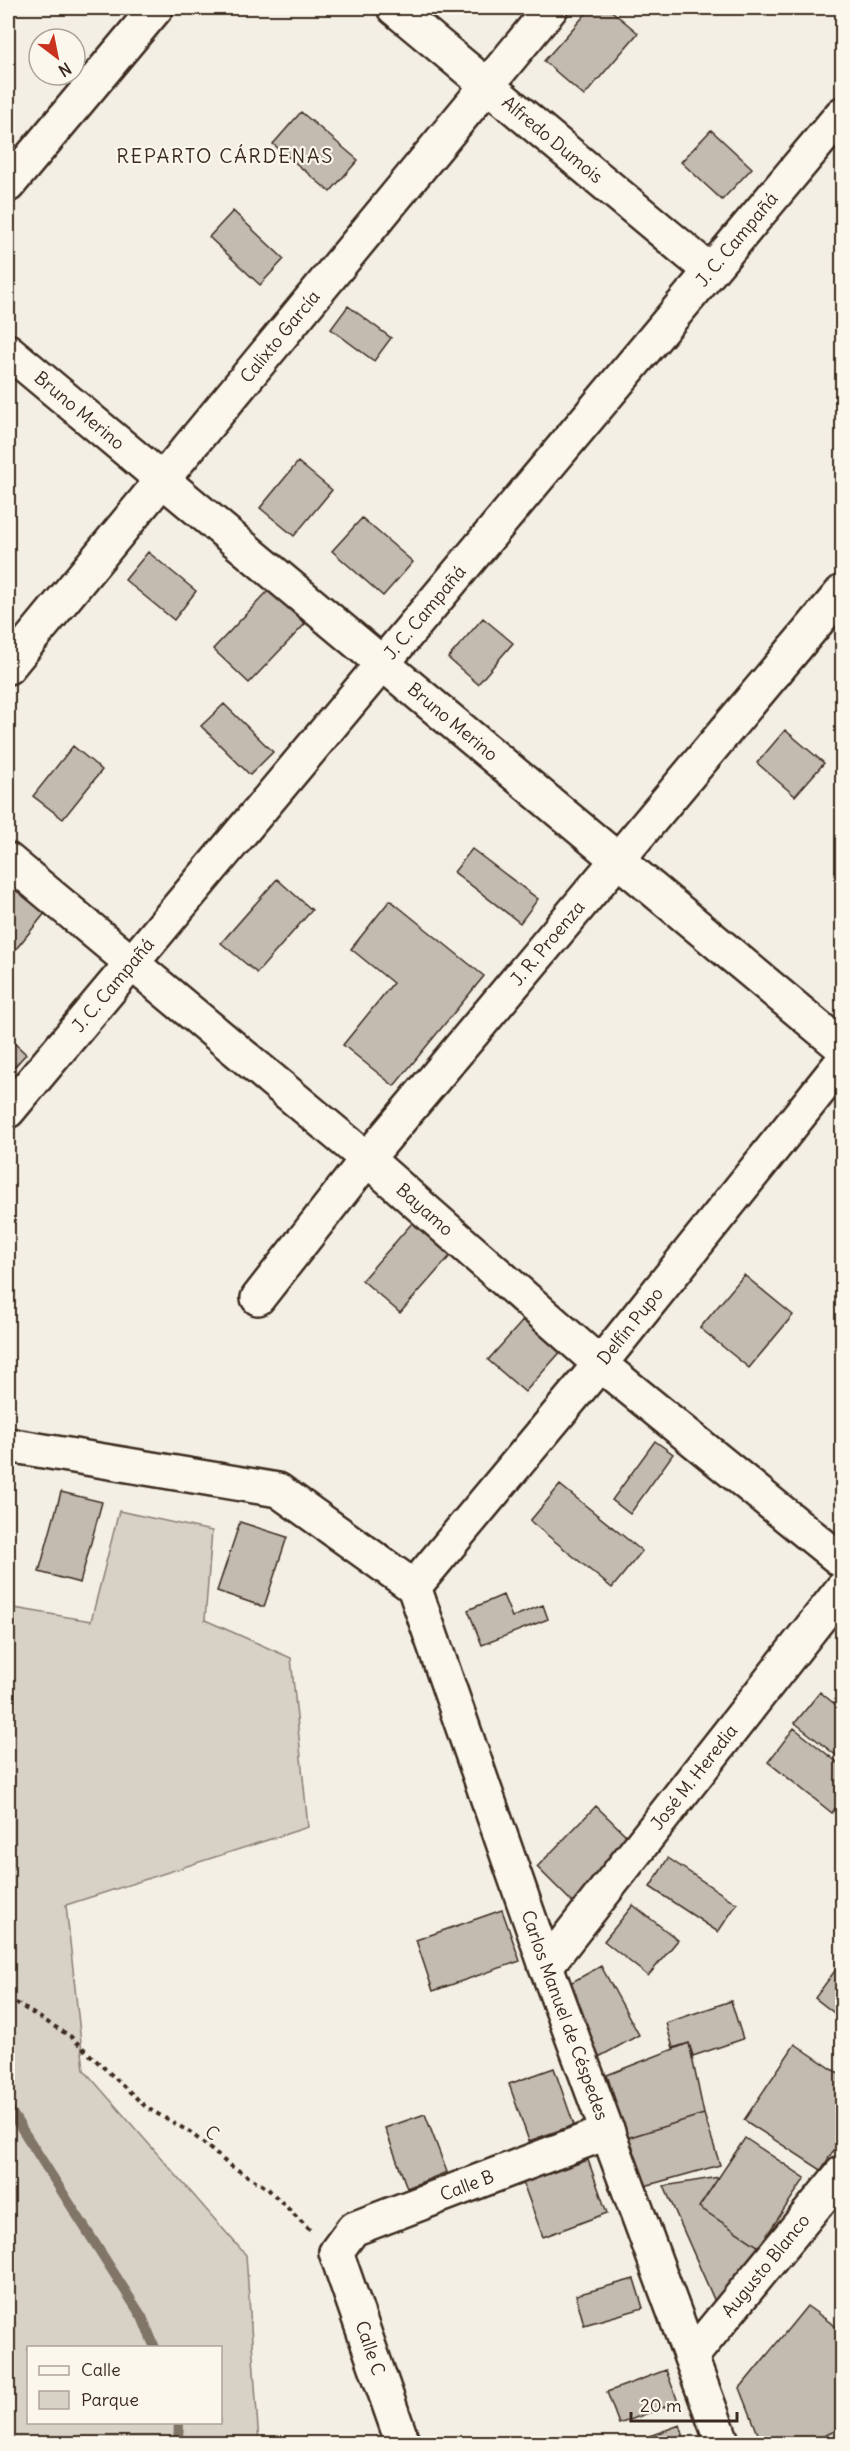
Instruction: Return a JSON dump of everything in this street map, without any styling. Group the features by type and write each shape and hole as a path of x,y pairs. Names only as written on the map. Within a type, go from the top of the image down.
{"street":[{"path":"8,185 156,8"},
{"name":"Alfredo Dumois","path":"394,8 711,271"},
{"name":"Calixto García","path":"8,668 551,8"},
{"name":"J. C. Campañá","path":"8,1111 843,114"},
{"name":"Bruno Merino","path":"8,351 843,1047"},
{"name":"J. R. Proenza","path":"258,1298 367,1159 843,592"},
{"name":"Bayamo","path":"8,860 367,1159 600,1364 843,1561"},
{"name":"Delfín Pupo","path":"414,1587 600,1364 843,1062"},
{"path":"8,1445 278,1490 414,1587"},
{"name":"Carlos Manuel de Céspedes","path":"414,1587 546,1966 723,2444"},
{"name":"José M. Heredia","path":"546,1966 843,1589"},
{"name":"Calle B","path":"336,2252 353,2229 608,2132"},
{"name":"Augusto Blanco","path":"691,2357 843,2173"},
{"name":"Calle C","path":"336,2252 404,2444"}],"path":[{"name":"C","path":"8,1998 70,2036 147,2108 190,2132 228,2164 267,2188 296,2219 336,2252"}],"green space":[{"path":"119,1511 212,1531 205,1620 291,1658 308,1827 66,1905 84,2070 246,2255 259,2443 8,2443 8,1607 91,1621"}],"building":[{"path":"591,8 608,8 638,33 584,96 544,61"},
{"path":"301,112 358,160 330,192 273,144"},
{"path":"711,130 752,168 722,200 681,162"},
{"path":"233,211 284,259 260,285 209,237"},
{"path":"348,306 391,338 374,361 331,329"},
{"path":"298,462 332,490 294,536 260,508"},
{"path":"362,518 413,562 383,596 332,551"},
{"path":"148,552 196,591 174,620 125,580"},
{"path":"269,590 305,624 249,683 213,649"},
{"path":"483,618 513,643 478,684 448,658"},
{"path":"224,704 273,752 250,775 201,726"},
{"path":"785,730 824,763 795,796 757,763"},
{"path":"73,746 102,770 63,819 33,796"},
{"path":"472,849 538,899 520,923 454,872"},
{"path":"277,879 312,910 257,973 221,943"},
{"path":"16,890 45,913 8,959 8,901"},
{"path":"390,900 484,976 394,1086 343,1045 393,983 351,949"},
{"path":"8,1037 26,1054 8,1074"},
{"path":"413,1222 451,1255 400,1313 362,1280"},
{"path":"744,1275 793,1315 749,1368 700,1328"},
{"path":"527,1316 564,1348 525,1392 488,1360"},
{"path":"655,1441 673,1454 630,1514 612,1500"},
{"path":"560,1485 642,1551 612,1588 530,1521"},
{"path":"61,1492 102,1502 80,1583 39,1572"},
{"path":"240,1522 287,1537 264,1607 217,1591"},
{"path":"503,1595 512,1617 543,1605 548,1619 482,1645 468,1610"},
{"path":"820,1692 842,1710 842,1760 795,1723"},
{"path":"794,1728 842,1766 842,1799 832,1813 768,1762"},
{"path":"596,1806 632,1841 573,1903 537,1867"},
{"path":"668,1858 737,1904 718,1932 650,1887"},
{"path":"633,1905 678,1940 648,1976 604,1941"},
{"path":"502,1910 520,1961 433,1991 416,1940"},
{"path":"842,1961 842,2019 815,1998"},
{"path":"601,1966 639,2035 599,2057 561,1988"},
{"path":"731,2001 743,2039 693,2056 689,2043 673,2048 666,2023"},
{"path":"689,2043 704,2114 627,2138 607,2075"},
{"path":"795,2044 842,2076 842,2138 821,2170 744,2120"},
{"path":"554,2068 574,2125 529,2141 509,2084"},
{"path":"425,2114 447,2172 407,2188 385,2128"},
{"path":"704,2114 720,2165 641,2187 627,2138"},
{"path":"745,2138 805,2178 759,2247 699,2207"},
{"path":"588,2160 607,2213 543,2237 523,2183"},
{"path":"719,2177 699,2207 759,2247 716,2304 664,2186"},
{"path":"634,2279 643,2308 584,2325 576,2295"},
{"path":"807,2306 842,2331 842,2382 836,2391 841,2428 807,2444 762,2444 740,2388"},
{"path":"666,2370 678,2402 619,2424 607,2392"},
{"path":"680,2425 686,2444 627,2444"}],"waterway":[{"path":"8,2107 142,2317 154,2346"},
{"path":"178,2444 179,2424"}],"district":[{"name":"REPARTO CÁRDENAS","path":"225,156"}]}
